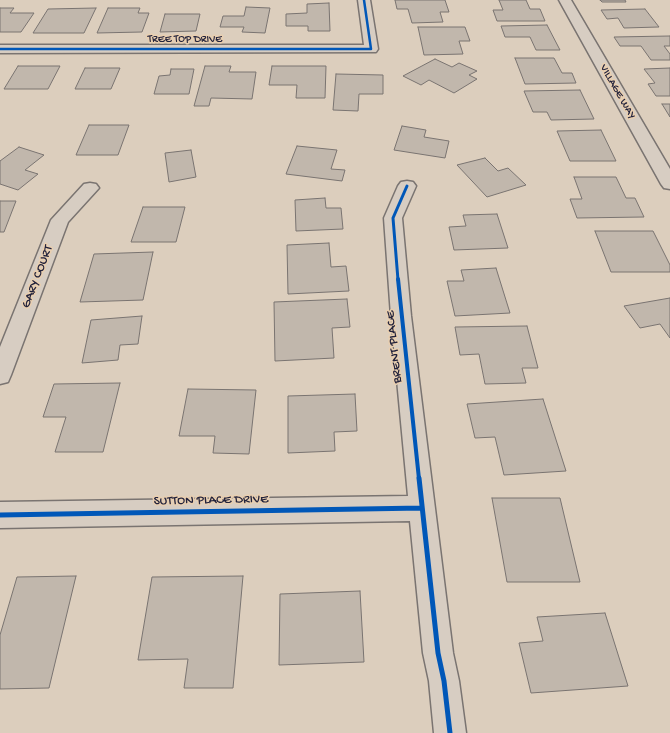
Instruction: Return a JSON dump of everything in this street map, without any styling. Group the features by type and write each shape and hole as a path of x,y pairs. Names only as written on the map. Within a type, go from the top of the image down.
{"street":[{"name":"TREE TOP DRIVE","path":"0,49 371,50 364,0"},
{"name":"VILLAGE WAY","path":"565,0 670,184"},
{"name":"BRENT PLACE","path":"407,186 393,218 401,316 438,653 444,681 450,733"},
{"name":"GARY COURT","path":"0,375 60,220 90,188"},
{"name":"SUTTON PLACE DRIVE","path":"0,515 422,508"}],"building":[{"path":"395,0 445,0 449,12 440,12 443,22 412,23 408,9 397,9"},
{"path":"499,0 526,0 530,9 540,9 545,21 497,21 493,10 503,10"},
{"path":"600,0 625,0 626,2 602,2"},
{"path":"329,3 330,31 308,31 308,26 286,26 286,14 307,13 307,4"},
{"path":"246,7 270,8 265,33 242,32 244,27 220,27 223,16 244,16"},
{"path":"0,8 14,8 10,13 34,13 21,32 0,32"},
{"path":"96,8 84,33 33,33 48,9"},
{"path":"108,8 140,8 138,13 149,13 142,32 97,33"},
{"path":"645,9 659,27 624,28 618,18 607,19 601,10"},
{"path":"165,14 200,14 196,31 160,32"},
{"path":"547,25 560,50 536,50 530,37 505,37 501,26"},
{"path":"418,27 465,27 470,41 459,41 463,54 424,55"},
{"path":"670,36 670,46 664,46 670,54 670,60 651,60 641,46 620,46 614,37"},
{"path":"515,58 554,58 562,73 572,73 576,83 525,84"},
{"path":"435,59 452,67 459,63 477,71 469,75 477,79 454,93 429,80 421,85 403,76"},
{"path":"18,66 60,66 48,89 4,89"},
{"path":"205,66 231,66 229,72 256,72 252,99 211,98 209,106 194,106"},
{"path":"272,66 326,66 325,98 296,98 297,85 269,85"},
{"path":"85,68 120,68 111,89 75,89"},
{"path":"670,68 670,96 656,96 648,84 655,83 644,69"},
{"path":"171,69 194,69 189,94 154,94 159,76 170,75"},
{"path":"336,74 383,75 383,94 359,94 358,111 333,110"},
{"path":"580,90 594,119 551,120 547,112 533,112 524,91"},
{"path":"662,104 670,104 670,117"},
{"path":"89,125 129,125 118,155 76,155"},
{"path":"402,126 426,130 424,137 449,141 445,158 394,150"},
{"path":"601,130 616,161 570,161 557,131"},
{"path":"297,146 337,150 331,169 345,170 342,181 286,174"},
{"path":"19,147 44,155 25,170 38,174 18,190 0,184 0,161"},
{"path":"191,150 196,177 169,182 165,153"},
{"path":"485,158 498,171 508,168 526,185 487,197 457,165"},
{"path":"574,177 616,177 626,198 635,198 644,217 577,218 570,199 582,199"},
{"path":"325,198 326,208 341,208 343,229 296,231 295,200"},
{"path":"0,201 16,201 4,232 0,232"},
{"path":"143,207 185,207 176,242 131,242"},
{"path":"497,214 508,248 454,250 449,227 466,226 463,215"},
{"path":"595,231 653,231 670,265 670,272 611,272"},
{"path":"329,243 331,267 346,266 349,291 288,294 287,245"},
{"path":"153,252 143,300 80,302 94,254"},
{"path":"496,268 510,313 455,316 447,281 464,281 461,270"},
{"path":"670,298 670,338 660,324 640,328 624,306"},
{"path":"347,299 350,327 332,328 334,358 275,361 274,302"},
{"path":"142,316 138,344 120,345 118,360 82,363 91,320"},
{"path":"527,326 538,368 522,368 526,383 485,384 479,354 460,355 455,327"},
{"path":"120,383 103,452 55,452 66,417 43,417 54,384"},
{"path":"188,389 256,390 249,454 213,453 215,436 179,436"},
{"path":"355,394 357,431 334,432 335,451 288,453 288,396"},
{"path":"543,399 566,471 504,475 495,437 475,438 467,404"},
{"path":"492,498 560,498 580,582 507,582"},
{"path":"76,576 49,688 0,689 0,635 17,577"},
{"path":"243,576 233,688 184,688 188,659 138,660 152,577"},
{"path":"360,591 364,662 279,665 280,594"},
{"path":"605,613 628,686 531,693 519,643 543,641 537,617"}],"cycle path":[{"path":"0,49 371,49 364,0"},
{"path":"407,186 393,218 401,316 438,653 444,681 450,733"},
{"path":"0,515 422,508"}]}
